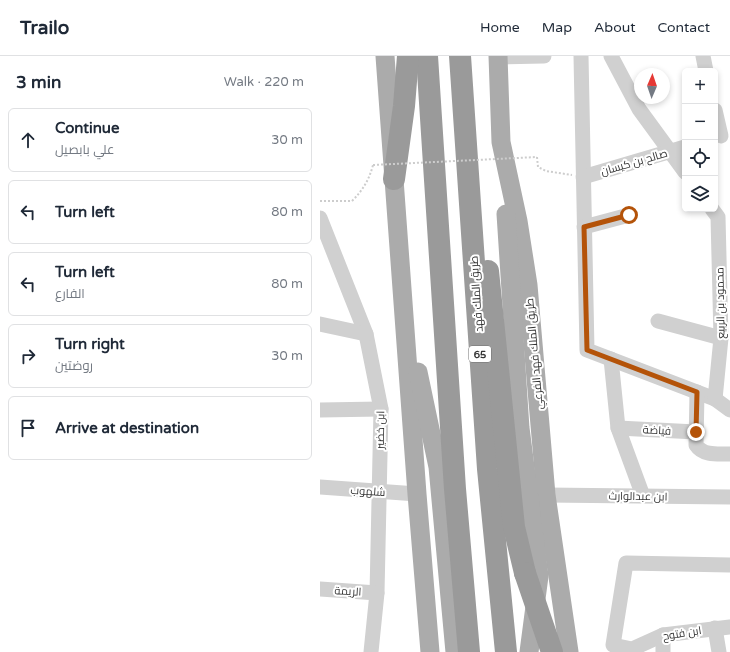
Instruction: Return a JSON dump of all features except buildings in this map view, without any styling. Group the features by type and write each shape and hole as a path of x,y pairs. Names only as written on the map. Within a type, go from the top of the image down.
{"highway":[{"path":"394,179 404,106 408,56"},
{"path":"427,56 455,489 469,652"},
{"path":"461,56 493,310 514,527 525,573 552,652"},
{"name":"طريق الملك فهد","path":"461,56 488,469 506,652"}],"main road":[{"path":"386,56 417,494 430,652"},
{"name":"طريق الملك فهد الفرعي","path":"498,56 501,142 518,221 528,284 546,495 569,652"},
{"path":"501,142 520,428 539,576 529,652"},
{"path":"403,304 438,467 455,652"}],"street":[{"path":"498,56 544,56"},
{"path":"581,56 587,350 715,399 730,410"},
{"path":"611,56 639,109 682,168"},
{"path":"703,56 705,68"},
{"path":"718,122 722,137"},
{"name":"صالح بن كيسان","path":"583,177 682,148"},
{"name":"محمود بن الربيع","path":"715,399 724,360 720,338 725,274 720,214"},
{"path":"584,227 629,215"},
{"name":"ابن خضير","path":"320,219 366,334 381,408 377,592 371,652"},
{"path":"658,321 720,338"},
{"path":"320,324 366,334"},
{"path":"611,359 618,428 642,496"},
{"path":"697,392 696,445 699,450 704,453 730,454"},
{"path":"320,410 381,408"},
{"name":"فياضة","path":"618,428 696,432"},
{"name":"شلهوب","path":"320,487 417,494"},
{"name":"ابن عبدالوارث","path":"546,495 730,497"},
{"name":"ابن فتوح","path":"723,628 664,635 632,649 612,645 626,563 730,566"},
{"name":"الريمة","path":"320,589 377,592"},
{"path":"719,652 723,628"},
{"path":"663,652 664,635"}],"path":[{"path":"320,201 352,201 362,191 369,180 373,165 537,157 538,167 546,171 583,177"}],"route":[{"path":"629,215 584,227 587,350 697,392 696,432"}]}
